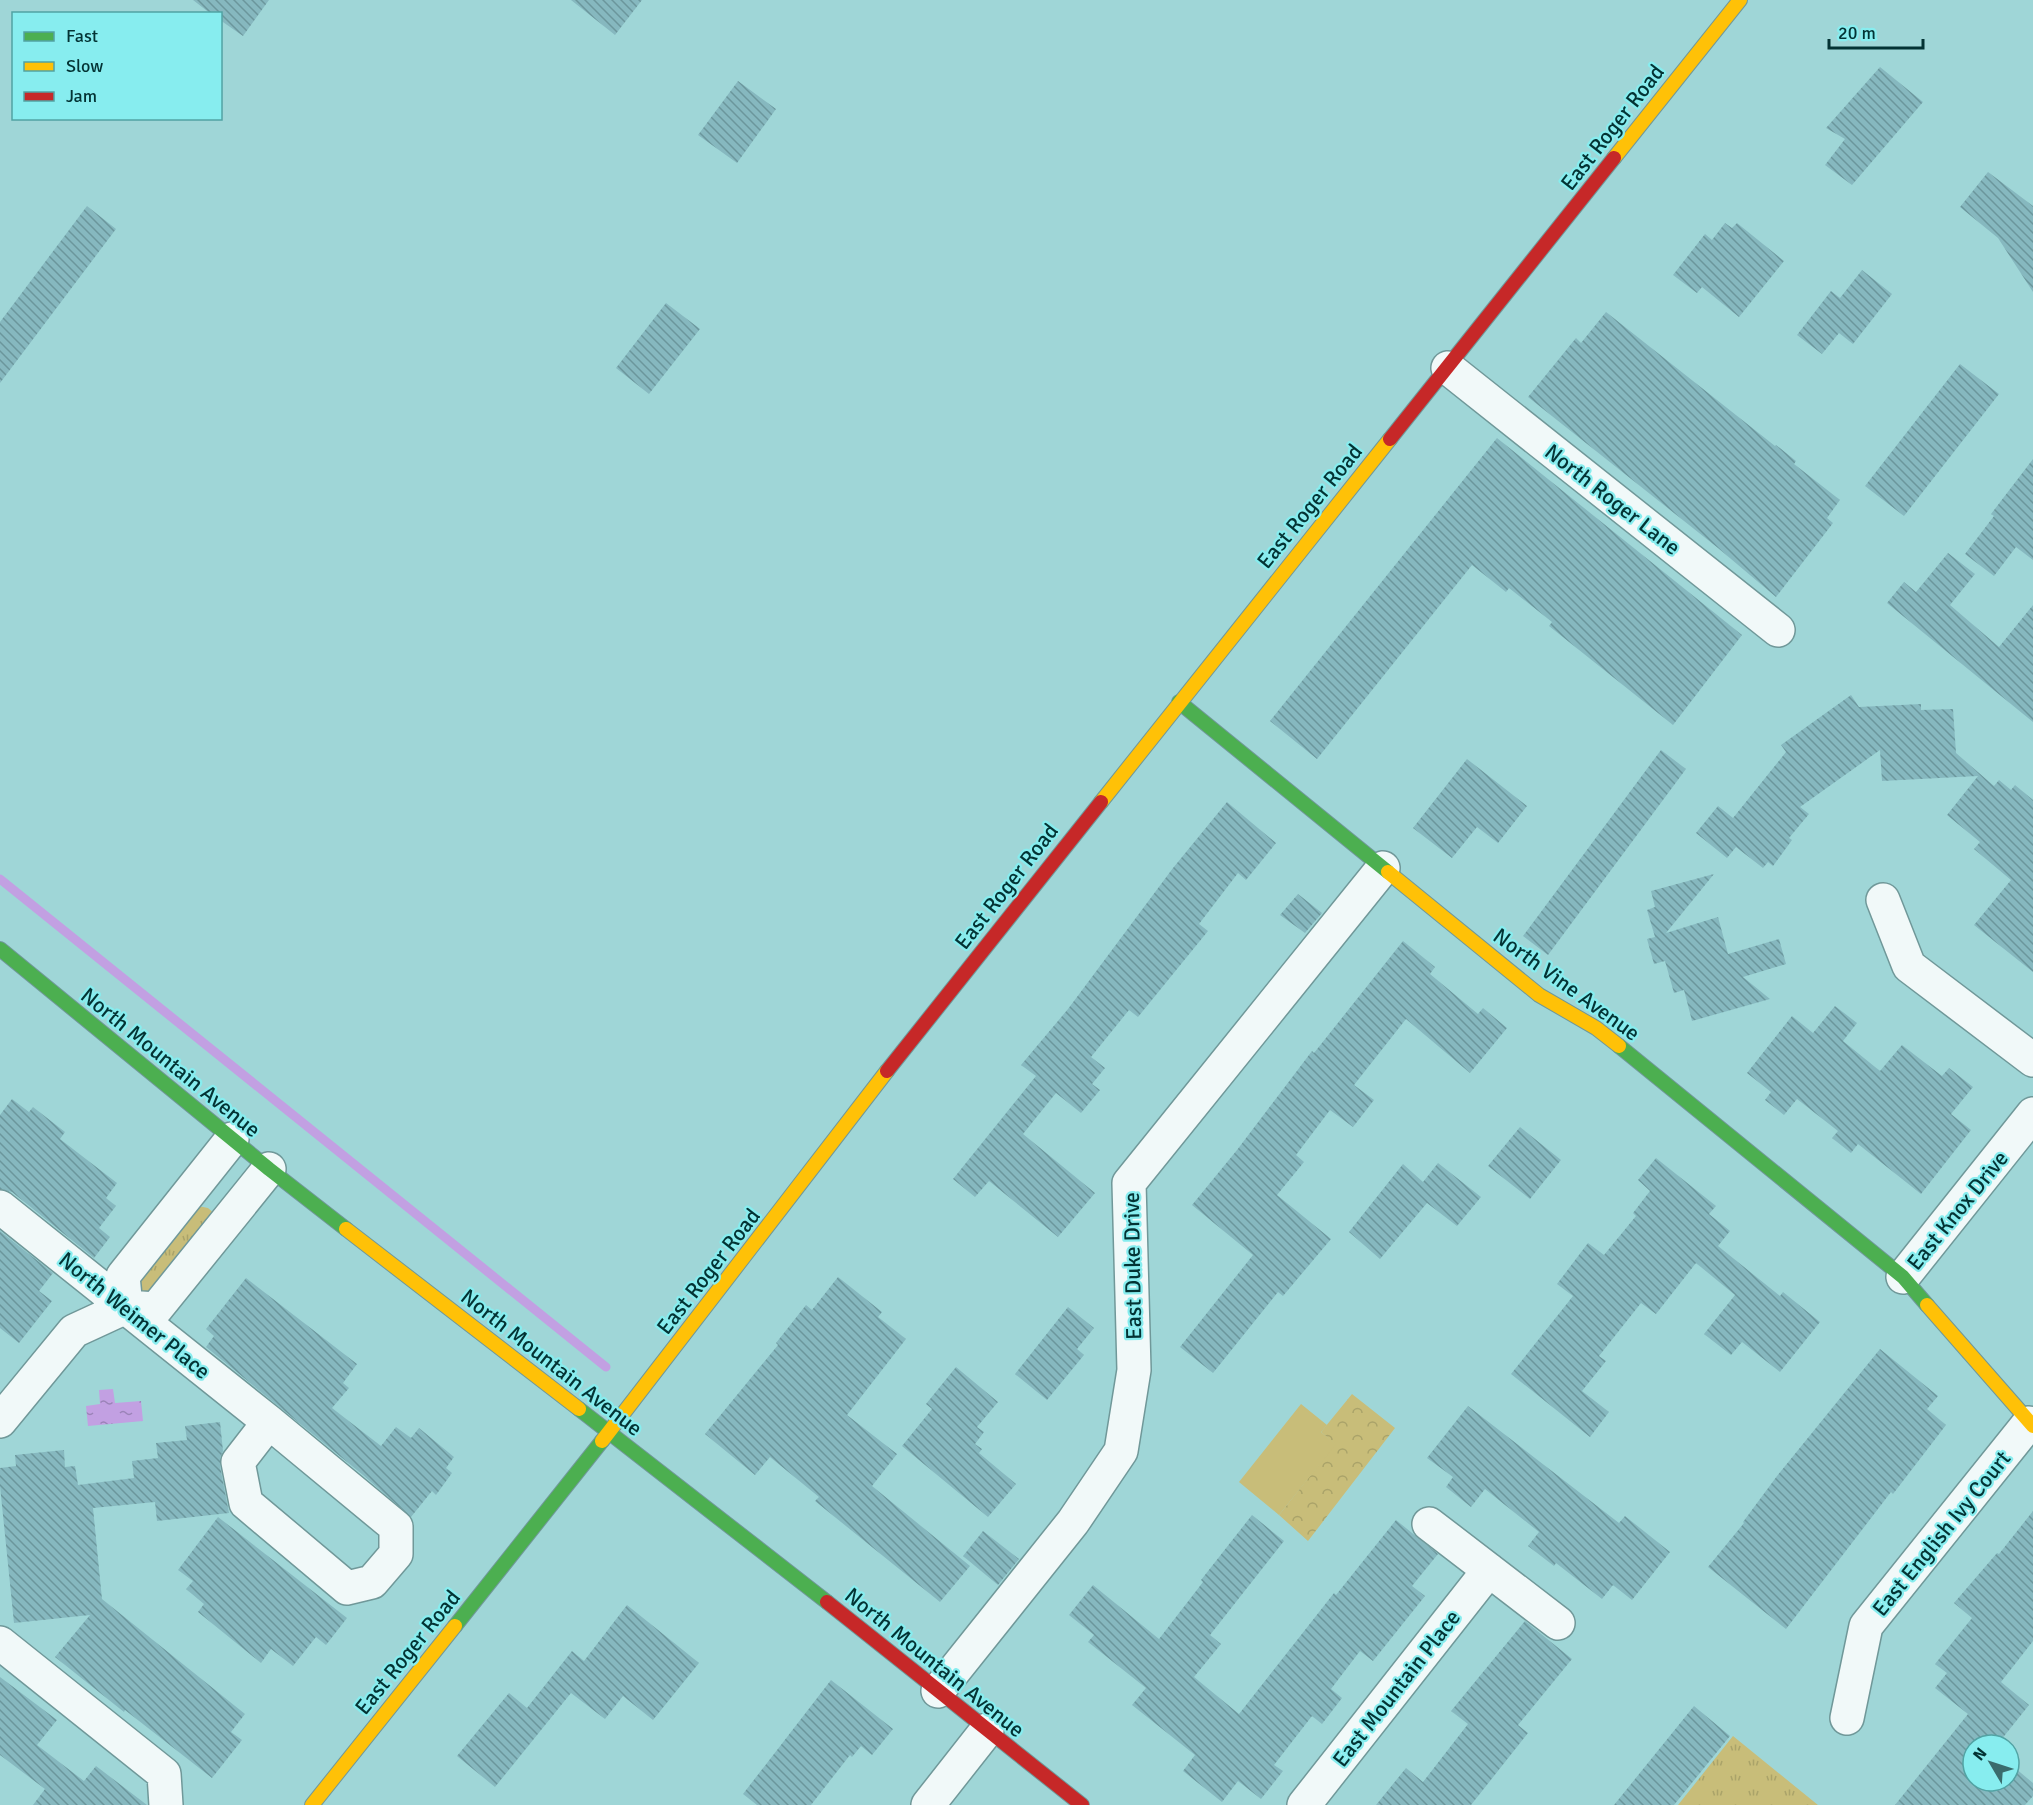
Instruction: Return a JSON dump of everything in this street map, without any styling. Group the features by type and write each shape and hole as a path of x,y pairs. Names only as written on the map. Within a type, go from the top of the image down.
{"street":[{"name":"East Roger Road","path":"312,1805 609,1433 926,1021 1740,0"},
{"name":"North Roger Lane","path":"1448,368 1778,630"},
{"name":"North Vine Avenue","path":"1179,702 1539,994 1596,1028 1903,1277 2031,1425"},
{"name":"East Duke Drive","path":"938,1690 1073,1522 1121,1451 1134,1370 1130,1183 1383,868"},
{"path":"1883,900 1909,966 2033,1060"},
{"name":"North Mountain Avenue","path":"0,949 269,1169 938,1690 1082,1805"},
{"name":"East Knox Drive","path":"1903,1277 2033,1114"},
{"path":"126,1308 123,1276 232,1139"},
{"path":"0,1421 74,1331 126,1308 156,1309 269,1169"},
{"name":"North Weimer Place","path":"0,1207 270,1422 396,1527 396,1554 372,1582 347,1588 246,1503 238,1462 270,1422"},
{"name":"East English Ivy Court","path":"1846,1718 1866,1626 2031,1425"},
{"path":"1429,1524 1558,1623"},
{"name":"East Mountain Place","path":"1304,1805 1489,1570"},
{"path":"0,1643 164,1774 166,1805"},
{"path":"928,1805 987,1730"}],"green space":[{"path":"198,1206 208,1208 216,1215 155,1294 138,1294 138,1283"},
{"path":"1352,1394 1395,1428 1308,1541 1279,1515 1335,1444 1321,1432"},
{"path":"1301,1404 1327,1425 1321,1432 1336,1444 1279,1515 1239,1482"},
{"path":"1733,1736 1818,1805 1678,1805"}],"water":[{"path":"113,1389 115,1403 141,1401 143,1421 88,1426 86,1406 100,1404 99,1390"}],"building":[{"path":"193,0 269,0 243,36 222,21 222,12 208,12"},
{"path":"571,0 642,0 615,35"},
{"path":"1880,67 1923,102 1852,185 1825,165 1845,139 1826,128"},
{"path":"738,81 776,109 737,163 698,135"},
{"path":"1988,172 2033,206 2033,292 1998,238 1960,207"},
{"path":"87,206 116,229 0,383 0,322"},
{"path":"1725,223 1732,228 1737,223 1784,261 1739,317 1702,287 1697,293 1673,275 1705,234 1712,240"},
{"path":"1862,270 1892,294 1853,344 1839,333 1822,354 1797,335 1831,291 1840,298"},
{"path":"666,303 700,329 649,394 616,368"},
{"path":"1606,312 1796,461 1794,464 1840,500 1827,518 1833,523 1776,597 1528,397 1576,338 1581,343"},
{"path":"1960,364 1999,394 1904,516 1865,486"},
{"path":"1497,438 1742,635 1673,725 1549,626 1552,622 1509,588 1506,592 1472,565 1317,759 1270,721"},
{"path":"2033,459 2033,560 2016,547 1994,576 1965,554 1994,516 1991,514"},
{"path":"1948,553 1975,574 1950,605 1999,647 2033,605 2033,722 1887,603 1904,582 1916,592"},
{"path":"1851,695 1859,707 1921,704 1921,710 1953,709 1956,753 1994,786 1999,780 2011,790 2015,785 2033,800 2033,972 1974,925 2011,880 1974,849 1980,842 1947,815 1978,776 1882,781 1880,750 1800,807 1809,814 1789,838 1792,840 1773,866 1768,862 1763,868 1736,847 1727,858 1696,833 1718,806 1733,818 1786,752 1781,745"},
{"path":"1661,750 1686,769 1548,955 1523,936"},
{"path":"1467,759 1527,806 1498,843 1477,827 1452,858 1413,828"},
{"path":"1227,802 1276,843 1246,880 1238,873 1199,924 1208,931 1138,1017 1129,1010 1091,1057 1105,1068 1092,1084 1100,1090 1081,1113 1056,1093 1023,1134 1095,1193 1058,1237 989,1181 975,1197 953,1179 1036,1076 1021,1065 1068,1009 1173,868"},
{"path":"1714,874 1666,933 1718,917 1728,954 1779,939 1786,964 1743,977 1770,999 1692,1021 1684,990 1674,993 1665,961 1654,964 1647,939 1655,937 1647,910 1655,907 1651,891"},
{"path":"1298,894 1322,913 1305,933 1280,915"},
{"path":"1403,941 1435,967 1430,974 1478,1014 1483,1008 1507,1028 1470,1073 1406,1019 1354,1085 1374,1100 1353,1127 1330,1110 1296,1155 1304,1162 1277,1195 1331,1239 1283,1296 1278,1292 1213,1373 1180,1347 1253,1255 1192,1205 1312,1051 1314,1053"},
{"path":"1835,1006 1857,1023 1843,1041 1880,1071 1902,1045 1942,1076 1949,1068 1973,1087 1951,1114 1971,1130 1921,1194 1858,1144 1851,1153 1832,1138 1838,1131 1797,1099 1784,1115 1765,1100 1771,1092 1747,1073 1792,1016 1813,1033"},
{"path":"12,1099 29,1112 33,1107 65,1132 60,1139 117,1183 106,1198 116,1206 99,1228 110,1237 94,1258 12,1192 0,1189 0,1115"},
{"path":"1520,1127 1561,1160 1530,1199 1488,1166"},
{"path":"1656,1158 1716,1206 1709,1214 1730,1231 1718,1246 1780,1296 1783,1292 1820,1322 1780,1372 1742,1342 1731,1355 1704,1334 1735,1295 1696,1263 1656,1314 1641,1303 1599,1356 1606,1361 1582,1391 1609,1412 1590,1437 1511,1374 1573,1296 1557,1284 1588,1243 1604,1255 1636,1216 1633,1213 1650,1191 1638,1180"},
{"path":"1438,1163 1481,1197 1457,1226 1427,1203 1380,1259 1349,1232 1403,1164 1423,1182"},
{"path":"0,1231 53,1273 39,1291 52,1301 19,1343 0,1328"},
{"path":"838,1277 882,1312 878,1317 906,1339 847,1415 897,1454 872,1486 970,1566 940,1602 815,1501 819,1497 770,1457 755,1475 705,1434 778,1345 776,1343 806,1305 812,1310"},
{"path":"246,1278 357,1364 343,1383 349,1388 332,1408 381,1446 396,1427 411,1438 419,1428 454,1457 446,1468 452,1473 436,1495 432,1491 411,1517 206,1347 214,1336 206,1329"},
{"path":"1068,1307 1094,1328 1077,1349 1084,1355 1047,1400 1015,1374"},
{"path":"1880,1349 1938,1396 1927,1409 1946,1425 1893,1494 1891,1492 1786,1629 1708,1567 1744,1523 1777,1476"},
{"path":"956,1367 998,1402 977,1427 984,1432 975,1444 982,1449 979,1453 1016,1484 988,1517 902,1446 932,1409 926,1404"},
{"path":"1468,1406 1619,1523 1625,1516 1670,1552 1632,1600 1613,1585 1602,1599 1556,1563 1554,1566 1528,1546 1539,1532 1485,1489 1471,1507 1446,1487 1453,1477 1427,1458"},
{"path":"220,1422 223,1451 220,1466 229,1513 157,1521 155,1502 93,1508 102,1599 245,1714 231,1732 242,1740 212,1778 55,1657 90,1615 14,1623 0,1468 16,1466 15,1455 64,1450 65,1467 75,1466 78,1485 134,1478 132,1461 158,1458 156,1443 187,1440 185,1426"},
{"path":"2033,1511 2033,1641 2001,1682 2029,1705 2007,1733 1961,1733 1961,1793 2021,1793 2021,1773 2033,1783 2033,1796 2025,1805 1895,1805 1968,1714 1935,1688 1947,1673 1935,1664 1972,1618 1954,1603 1997,1553 1999,1554"},
{"path":"1252,1515 1284,1541 1210,1635 1221,1644 1194,1677 1239,1714 1334,1593 1336,1595 1396,1520 1438,1554 1412,1586 1425,1596 1373,1661 1360,1651 1331,1689 1342,1698 1322,1724 1312,1716 1274,1765 1283,1771 1261,1799 1238,1781 1222,1802 1183,1771 1195,1755 1132,1705 1146,1688 1088,1642 1094,1635 1069,1615 1093,1585 1159,1639 1203,1582 1201,1580"},
{"path":"218,1517 347,1618 326,1645 316,1637 293,1666 271,1649 261,1663 198,1612 204,1604 186,1589 193,1581 178,1570"},
{"path":"983,1531 1019,1559 998,1585 963,1556"},
{"path":"627,1605 699,1663 653,1720 623,1696 605,1719 571,1693 495,1787 457,1756 509,1693 527,1708 572,1651 584,1661"},
{"path":"1525,1621 1572,1659 1518,1725 1528,1733 1471,1805 1376,1805 1406,1768 1423,1782 1468,1724 1451,1711"},
{"path":"0,1677 57,1720 37,1745 84,1781 96,1766 147,1805 33,1805 45,1789 0,1755"},
{"path":"831,1680 893,1729 872,1755 861,1746 852,1757 850,1755 811,1805 757,1805 743,1794"},
{"path":"1694,1706 1730,1736 1674,1805 1614,1805"}],"waterway":[{"path":"0,879 606,1367"}],"traffic: fast":[{"path":"1179,702 1388,872"},
{"path":"0,949 346,1229"},
{"path":"1619,1046 1903,1277 1927,1305"},
{"path":"579,1409 827,1602"},
{"path":"455,1626 602,1441"}],"traffic: slow":[{"path":"1614,158 1740,0"},
{"path":"1101,802 1390,439"},
{"path":"1388,872 1539,995 1596,1028 1619,1046"},
{"path":"602,1441 887,1071"},
{"path":"346,1229 579,1409"},
{"path":"1927,1305 2033,1426"},
{"path":"312,1805 455,1626"}],"traffic: jam":[{"path":"1390,439 1614,158"},
{"path":"887,1071 1101,802"},
{"path":"827,1602 1082,1805"}]}
